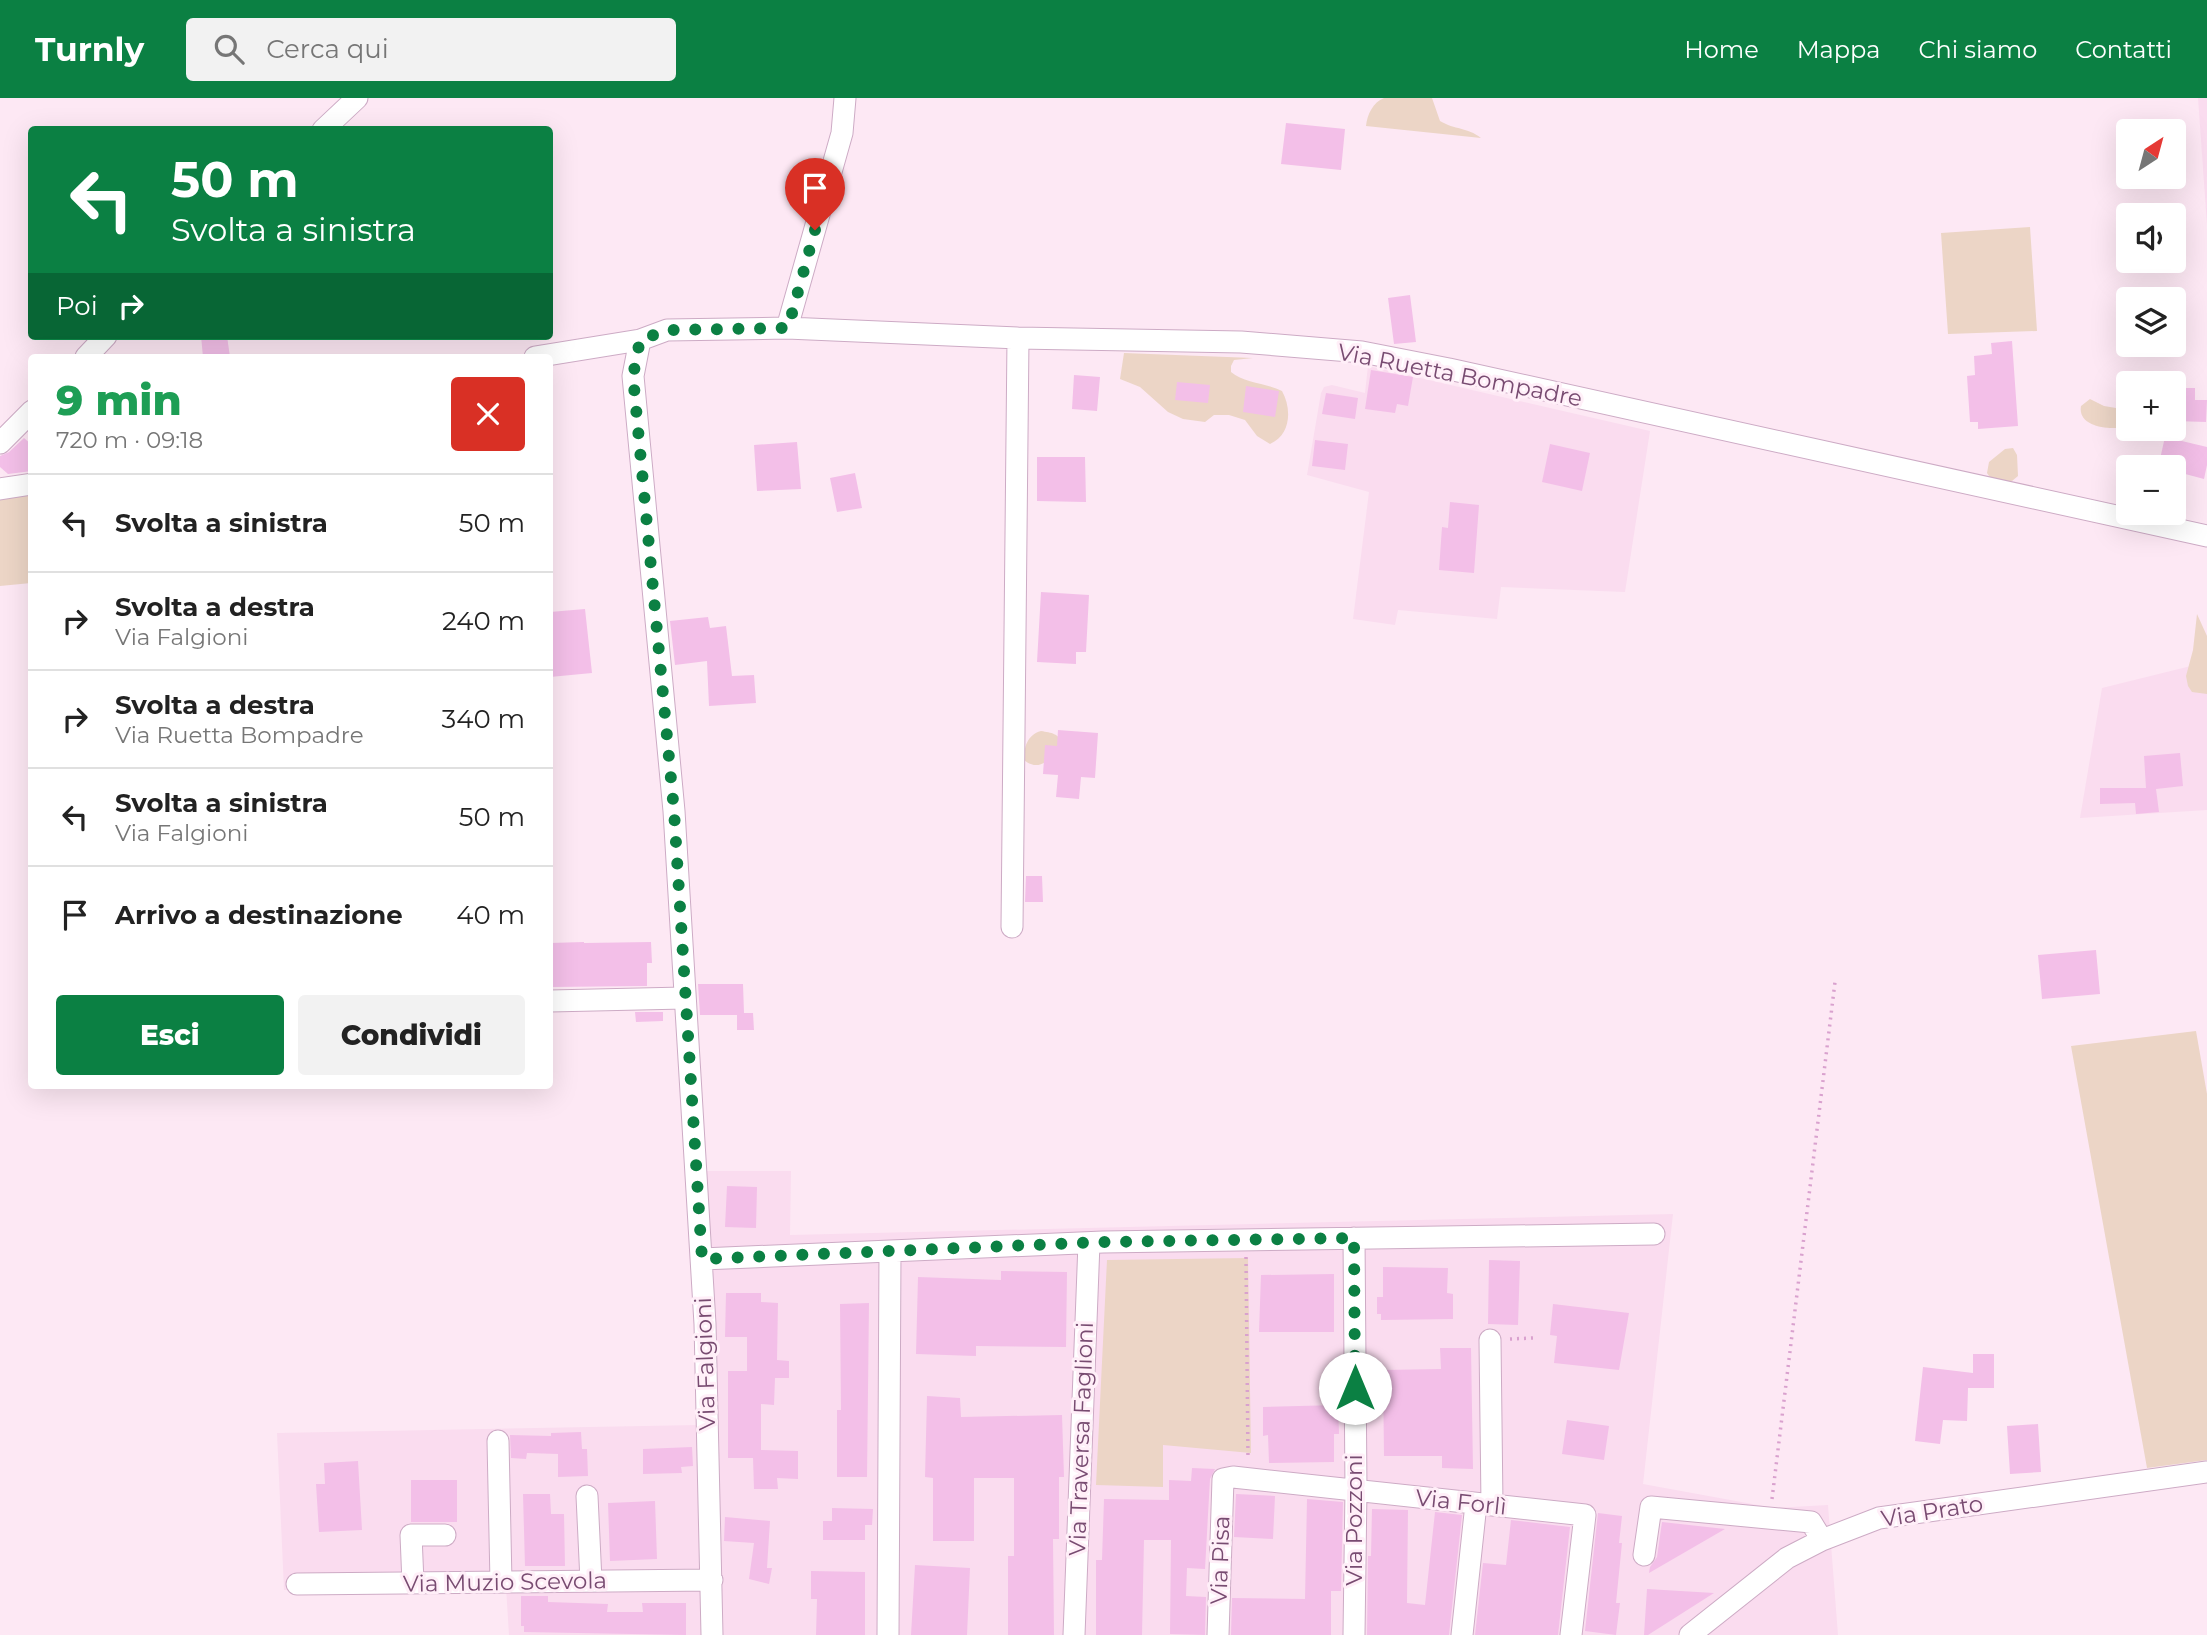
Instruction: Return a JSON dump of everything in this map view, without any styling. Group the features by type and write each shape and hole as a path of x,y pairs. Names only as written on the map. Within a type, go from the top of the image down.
{"street":[{"path":"327,126 357,98"},
{"path":"788,328 842,133 845,98"},
{"name":"Via Ruetta Bompadre","path":"553,354 640,340 667,330 788,328 1018,338 1241,342 1362,352 2207,536"},
{"path":"1012,927 1018,338"},
{"path":"89,354 102,340"},
{"name":"Via Falgioni","path":"640,340 633,376 674,811 702,1259 712,1635"},
{"path":"0,443 28,415"},
{"path":"0,489 28,485"},
{"path":"553,1001 684,999"},
{"path":"702,1259 1089,1243 1654,1234"},
{"name":"Via Pozzoni","path":"1354,1238 1354,1635"},
{"name":"Via Traversa Faglioni","path":"1074,1635 1089,1243"},
{"path":"888,1635 890,1252"},
{"path":"1462,1635 1484,1504 1490,1340"},
{"path":"498,1441 500,1582"},
{"name":"Via Prato","path":"1692,1634 1787,1558 1822,1540 1879,1518 2207,1472"},
{"name":"Via Forlì","path":"1223,1484 1223,1479 1233,1477 1585,1515 1571,1635"},
{"name":"Via Pisa","path":"1218,1635 1223,1484"},
{"path":"587,1496 591,1581"},
{"path":"1644,1555 1651,1507 1811,1522 1822,1540"},
{"path":"413,1583 411,1535 445,1535"},
{"name":"Via Muzio Scevola","path":"298,1584 712,1580"}],"path":[{"path":"1769,1518 1835,982"},
{"path":"1246,1239 1248,1479"}],"shaded area":[{"path":"1384,98 1432,98 1440,121 1481,138 1366,126 1371,109"},
{"path":"2198,98 2207,98 2207,225"},
{"path":"2030,227 2037,331 1948,334 1941,233"},
{"path":"1124,353 1253,358 1234,360 1231,372 1282,391 1288,413 1286,428 1277,440 1270,444 1257,436 1245,420 1229,415 1214,415 1205,422 1183,419 1168,412 1140,387 1120,379"},
{"path":"1368,366 1650,431 1625,592 1501,587 1497,619 1398,610 1395,625 1353,619 1369,492 1307,475 1324,387 1332,385 1365,393"},
{"path":"2090,399 2116,408 2116,428 2105,428 2090,423 2081,413 2081,406"},
{"path":"2013,448 2017,455 2018,476 2012,481 1993,482 1987,473 1989,462 2005,449"},
{"path":"28,490 28,583 0,586 0,495"},
{"path":"2197,614 2207,636 2207,694 2192,692 2186,676 2193,650"},
{"path":"2207,662 2207,810 2080,818 2102,688"},
{"path":"1041,731 1057,736 1063,744 1046,762 1030,764 1024,760 1026,746 1032,735"},
{"path":"2196,1031 2207,1094 2207,1460 2147,1468 2071,1046"},
{"path":"705,1171 791,1171 790,1235 1673,1214 1643,1484 1774,1508 1828,1505 1838,1635 719,1635"},
{"path":"1248,1258 1251,1453 1163,1445 1163,1487 1096,1485 1107,1260"},
{"path":"698,1425 702,1635 509,1635 506,1587 284,1590 277,1433"}],"building":[{"path":"1286,123 1345,129 1341,170 1281,164"},
{"path":"1410,295 1416,342 1394,344 1388,298"},
{"path":"201,340 228,340 230,354 203,354"},
{"path":"2012,341 2018,426 1978,429 1978,422 1970,422 1967,376 1975,375 1974,356 1992,354 1991,343"},
{"path":"1371,370 1413,377 1408,406 1397,404 1395,413 1365,409"},
{"path":"1074,375 1100,377 1097,411 1072,409"},
{"path":"1177,382 1210,385 1208,403 1175,400"},
{"path":"1246,386 1279,391 1275,417 1243,412"},
{"path":"2186,388 2195,388 2195,400 2207,400 2206,422 2186,421"},
{"path":"1326,393 1358,398 1355,419 1322,414"},
{"path":"24,438 28,442 28,472 8,474 0,467 0,456 9,452"},
{"path":"1315,440 1348,444 1345,470 1312,466"},
{"path":"2164,441 2182,441 2207,447 2204,479 2186,474 2186,455 2161,455"},
{"path":"797,442 801,489 757,491 754,445"},
{"path":"1550,444 1590,453 1582,491 1542,482"},
{"path":"1037,457 1085,457 1086,502 1037,501"},
{"path":"855,473 862,508 837,512 830,478"},
{"path":"1450,502 1479,505 1474,573 1439,570 1442,527 1448,528"},
{"path":"1041,592 1089,595 1086,652 1076,652 1076,664 1037,662"},
{"path":"585,609 592,673 553,677 553,612"},
{"path":"708,617 710,628 726,626 732,676 754,675 756,703 709,706 707,661 675,665 670,621"},
{"path":"1058,730 1098,733 1095,778 1081,777 1079,799 1056,797 1058,775 1043,774 1045,745 1057,746"},
{"path":"2180,753 2183,786 2156,789 2159,812 2136,814 2135,803 2100,804 2100,788 2146,788 2144,756"},
{"path":"1026,876 1042,876 1043,902 1025,902"},
{"path":"651,942 652,963 647,963 647,986 553,987 553,943"},
{"path":"2096,950 2100,994 2042,999 2038,955"},
{"path":"698,984 743,984 744,1013 753,1013 754,1030 737,1030 737,1015 700,1015"},
{"path":"635,1012 663,1012 663,1021 636,1022"},
{"path":"727,1186 757,1187 756,1228 725,1227"},
{"path":"1489,1260 1520,1261 1518,1325 1488,1324"},
{"path":"1383,1267 1448,1268 1447,1293 1453,1294 1453,1319 1381,1320 1381,1314 1377,1314 1377,1297 1383,1297"},
{"path":"1001,1271 1067,1272 1066,1347 976,1346 976,1356 916,1354 918,1277 1001,1280"},
{"path":"1334,1274 1334,1332 1259,1332 1261,1275"},
{"path":"726,1293 761,1293 761,1302 778,1303 777,1360 789,1361 789,1378 775,1378 774,1405 761,1404 761,1450 798,1451 798,1479 777,1478 778,1489 754,1489 753,1458 728,1458 728,1371 747,1371 747,1337 725,1337"},
{"path":"869,1303 867,1477 837,1477 837,1410 841,1410 840,1304"},
{"path":"1553,1304 1629,1313 1619,1370 1554,1363 1557,1336 1550,1335"},
{"path":"1440,1348 1471,1348 1473,1469 1442,1468 1442,1456 1384,1456 1383,1370 1441,1369"},
{"path":"1973,1354 1994,1354 1994,1388 1968,1388 1967,1421 1943,1420 1940,1444 1915,1441 1923,1367 1973,1373"},
{"path":"927,1396 960,1398 961,1417 1062,1415 1064,1477 1059,1477 1059,1539 1053,1539 1054,1635 1008,1635 1008,1556 1014,1556 1014,1478 974,1478 974,1541 933,1541 933,1478 925,1477"},
{"path":"1338,1405 1339,1434 1334,1434 1334,1462 1269,1463 1268,1435 1263,1436 1263,1407"},
{"path":"1567,1420 1609,1426 1604,1460 1562,1454"},
{"path":"2038,1424 2041,1472 2010,1474 2007,1426"},
{"path":"581,1432 582,1449 587,1449 588,1476 558,1477 558,1454 527,1453 526,1459 511,1458 510,1435 551,1436 551,1433"},
{"path":"692,1447 693,1466 681,1467 682,1473 643,1474 643,1449"},
{"path":"358,1461 362,1530 319,1532 316,1484 325,1484 324,1463"},
{"path":"1192,1468 1215,1469 1210,1479 1205,1569 1187,1568 1186,1596 1206,1597 1205,1635 1170,1634 1171,1540 1144,1540 1142,1635 1096,1635 1096,1560 1102,1560 1104,1499 1169,1500 1169,1480 1191,1481"},
{"path":"411,1480 457,1480 457,1522 411,1522"},
{"path":"523,1494 550,1494 551,1514 564,1514 565,1566 525,1566"},
{"path":"1236,1494 1275,1496 1273,1539 1234,1537"},
{"path":"1307,1499 1343,1502 1341,1591 1331,1591 1331,1635 1231,1635 1232,1598 1305,1599"},
{"path":"655,1501 657,1559 610,1561 608,1503"},
{"path":"832,1508 873,1509 872,1525 865,1525 865,1540 823,1540 823,1521 832,1521"},
{"path":"1372,1509 1408,1510 1407,1603 1425,1605 1435,1512 1462,1515 1449,1635 1367,1635 1368,1556 1371,1556"},
{"path":"1598,1513 1622,1516 1616,1603 1620,1603 1616,1635 1585,1631"},
{"path":"725,1517 770,1521 767,1568 772,1568 769,1584 749,1579 754,1543 724,1541"},
{"path":"1511,1520 1570,1527 1558,1635 1475,1635 1483,1563 1506,1565"},
{"path":"1662,1522 1725,1529 1649,1573 1657,1557"},
{"path":"915,1565 970,1568 967,1635 911,1635"},
{"path":"811,1571 865,1572 865,1635 816,1635 817,1599 811,1599"},
{"path":"1647,1589 1714,1593 1644,1635"},
{"path":"521,1596 548,1596 548,1602 608,1604 607,1612 643,1612 642,1603 686,1603 686,1635 524,1632 524,1626 521,1626"}],"route":[{"path":"815,230 788,328 667,330 640,340 633,376 674,811 702,1259 1103,1242 1354,1238 1355,1388"}]}
